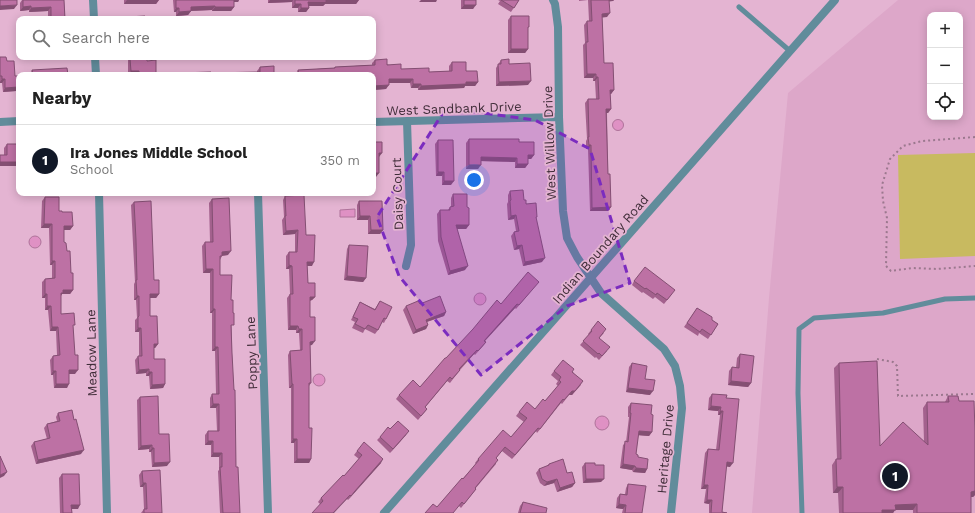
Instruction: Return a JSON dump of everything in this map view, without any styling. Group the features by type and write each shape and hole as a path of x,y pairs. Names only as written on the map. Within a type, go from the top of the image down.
{"street":[{"path":"94,0 94,16"},
{"name":"West Willow Drive","path":"553,0 555,4 558,27 559,117 563,211 568,238 577,257 591,278"},
{"name":"Indian Boundary Road","path":"384,513 835,0"},
{"path":"95,60 96,72"},
{"name":"West Sandbank Drive","path":"376,122 559,117"},
{"path":"0,122 16,121"},
{"name":"Daisy Court","path":"406,266 411,245 407,121"},
{"name":"Meadow Lane","path":"99,196 107,513"},
{"name":"Poppy Lane","path":"258,196 268,513"},
{"name":"Heritage Drive","path":"591,278 602,294 664,349 675,366 680,386 682,408 671,513"}],"lane":[{"path":"739,7 790,51"},
{"path":"802,513 798,393 799,329 814,318 883,313 945,298 975,298"}],"path":[{"path":"975,137 922,140 903,146 890,159 882,186 883,202 887,218 886,266 891,271 912,268 937,269 975,266"},
{"path":"877,359 893,362 897,366 898,396 975,394"}],"highlighted area":[{"path":"446,108 535,120 590,149 630,283 567,306 481,375 399,276 377,217"}],"shaded area":[{"path":"898,0 975,0 975,513 752,513 769,298 788,93"},
{"path":"618,119 622,121 624,125 622,129 618,131 614,129 612,125 614,121"},
{"path":"975,153 975,256 900,259 898,155"},
{"path":"355,209 355,217 340,217 340,210"},
{"path":"35,236 39,238 41,242 39,246 35,248 31,246 29,242 31,238"},
{"path":"478,293 482,293 486,299 482,305 478,305 474,301 474,297"},
{"path":"319,374 323,376 325,380 323,384 319,386 315,384 313,380 315,376"},
{"path":"599,416 605,416 609,420 609,426 605,430 599,430 595,426 595,420"}],"building":[{"path":"0,0 17,0 17,5 0,6"},
{"path":"23,0 64,0 65,16 51,16 51,7 23,7"},
{"path":"176,0 234,0 234,7 191,7 191,11 179,12 179,8 176,8"},
{"path":"295,0 326,0 326,2 308,2 309,8 301,8 301,4 295,4"},
{"path":"464,0 476,0 476,5 464,5"},
{"path":"501,0 519,0 514,8"},
{"path":"591,0 609,0 610,13 602,14 604,63 613,63 614,90 610,90 611,109 606,109 608,174 610,174 611,207 592,208 591,145 589,145 588,137 588,99 599,99 598,77 596,77 596,74 587,74 587,21 592,21"},
{"path":"511,16 529,16 528,49 511,49"},
{"path":"0,57 6,57 7,61 14,61 16,87 5,88 5,79 2,79 2,76 0,76"},
{"path":"387,59 387,65 401,64 401,69 429,68 429,72 452,71 452,62 466,62 466,71 477,71 478,82 421,86 421,84 413,84 413,79 389,79 389,85 376,86 376,72 298,72 298,70 375,65 376,60"},
{"path":"509,59 509,64 530,63 531,81 499,82 498,64 501,64 501,60"},
{"path":"130,60 156,60 156,72 131,71"},
{"path":"274,66 274,72 260,72 260,67"},
{"path":"67,68 68,72 32,72 32,70"},
{"path":"469,139 519,139 519,142 534,142 534,155 528,155 528,164 517,164 517,158 481,157 481,165 469,165"},
{"path":"438,140 453,140 454,181 444,181 444,172 438,172"},
{"path":"376,142 382,142 382,153 379,153 379,173 376,173"},
{"path":"7,144 16,144 16,162 0,162 0,155 7,155"},
{"path":"523,190 526,204 536,203 536,217 545,258 525,262 522,245 517,246 514,232 519,231 516,215 511,216 510,201 510,191"},
{"path":"453,194 467,194 469,225 456,225 468,266 450,271 441,237 440,210 450,210 450,207 454,206"},
{"path":"285,196 304,196 306,235 315,235 314,262 307,262 308,283 315,283 315,297 310,297 310,317 315,317 315,341 310,342 311,383 309,383 309,428 312,428 311,459 297,459 297,439 293,439 293,384 290,351 302,350 302,329 299,329 298,326 290,326 290,294 293,294 292,266 289,265 289,252 297,252 298,230 286,231"},
{"path":"45,197 59,197 59,211 72,212 73,226 64,226 64,242 66,243 67,251 70,251 71,273 73,273 73,290 63,290 63,293 61,293 61,314 74,313 75,325 73,325 75,355 78,355 78,370 69,370 69,384 56,384 56,371 53,371 53,356 60,355 58,327 52,327 51,306 47,306 47,294 45,294 45,279 55,278 55,261 52,261 52,224 44,224"},
{"path":"229,198 231,251 222,252 222,256 220,256 220,275 232,275 231,300 233,300 234,325 231,325 235,390 236,467 238,467 240,513 223,513 220,467 222,467 222,453 213,453 213,441 208,441 208,431 219,431 219,404 213,404 212,394 219,394 218,347 215,347 215,309 213,309 213,269 206,269 205,242 213,242 212,199"},
{"path":"151,201 154,280 159,280 159,294 150,294 150,316 157,316 158,344 154,344 154,359 165,359 165,384 152,385 152,372 149,372 149,369 139,370 138,356 142,356 141,328 138,328 139,296 137,296 136,280 134,202"},
{"path":"359,201 382,201 383,230 371,230 370,216 360,216"},
{"path":"349,245 368,246 366,278 347,276"},
{"path":"645,267 675,290 667,300 657,293 656,295 646,288 645,289 634,281"},
{"path":"528,272 539,282 519,305 517,304 484,341 486,342 459,369 460,370 452,379 450,377 425,407 427,409 421,416 399,395 413,380 420,387 473,329 497,300 501,304"},
{"path":"440,296 446,312 426,320 428,325 416,330 406,306 418,301 420,304"},
{"path":"380,301 392,307 378,330 368,325 365,329 355,324 358,319 353,317 360,302 375,310"},
{"path":"697,308 712,317 712,320 718,324 711,335 702,329 700,332 687,323"},
{"path":"598,321 606,329 599,338 610,347 602,356 583,341"},
{"path":"740,354 754,356 751,383 731,381 732,367 739,368"},
{"path":"563,360 574,369 572,372 583,381 575,391 572,391 564,400 563,399 540,429 538,428 515,455 505,447 496,458 498,460 475,488 476,489 464,504 462,502 453,513 425,513 433,504 437,507 462,478 463,479 503,430 511,437 527,418 519,412 527,402 535,409 543,399 545,401 561,382 559,380 561,377 554,371"},
{"path":"877,361 880,446 903,422 928,445 927,402 949,402 948,396 958,396 959,401 974,401 975,491 971,492 971,513 917,513 917,504 895,505 896,510 882,510 882,513 843,513 843,487 837,487 836,459 841,459 839,363"},
{"path":"632,363 647,366 645,379 655,380 653,391 628,388"},
{"path":"712,394 727,395 726,398 739,399 733,463 727,462 722,512 727,513 711,513 712,500 707,500 708,485 704,485 708,449 719,450 723,411 720,411 721,407 711,406"},
{"path":"158,396 159,434 169,434 170,462 154,463 154,448 152,448 152,445 141,446 140,397"},
{"path":"631,403 652,405 652,432 639,431 636,454 638,457 648,459 647,469 636,468 635,466 623,464 625,441 628,442"},
{"path":"72,410 74,420 76,419 84,450 38,460 34,442 50,438 47,424 60,421 58,413"},
{"path":"398,421 409,431 393,449 380,437 388,427 390,429"},
{"path":"364,442 383,459 351,496 350,495 333,513 312,513 323,501 321,498 343,475 344,476 362,455 357,451"},
{"path":"0,456 7,472 0,475"},
{"path":"563,459 567,473 572,472 575,483 560,488 557,479 547,482 542,479 539,469"},
{"path":"585,463 604,465 604,479 586,479"},
{"path":"160,470 162,513 144,513 144,509 147,509 146,483 143,483 142,471"},
{"path":"62,474 79,474 80,505 71,505 72,513 63,513"},
{"path":"628,484 646,486 642,513 625,513 626,505 619,504 620,494 627,495"},
{"path":"523,502 547,508 546,513 520,513"}],"place":[{"name":"Ira Jones Middle School","path":"895,476"}]}
